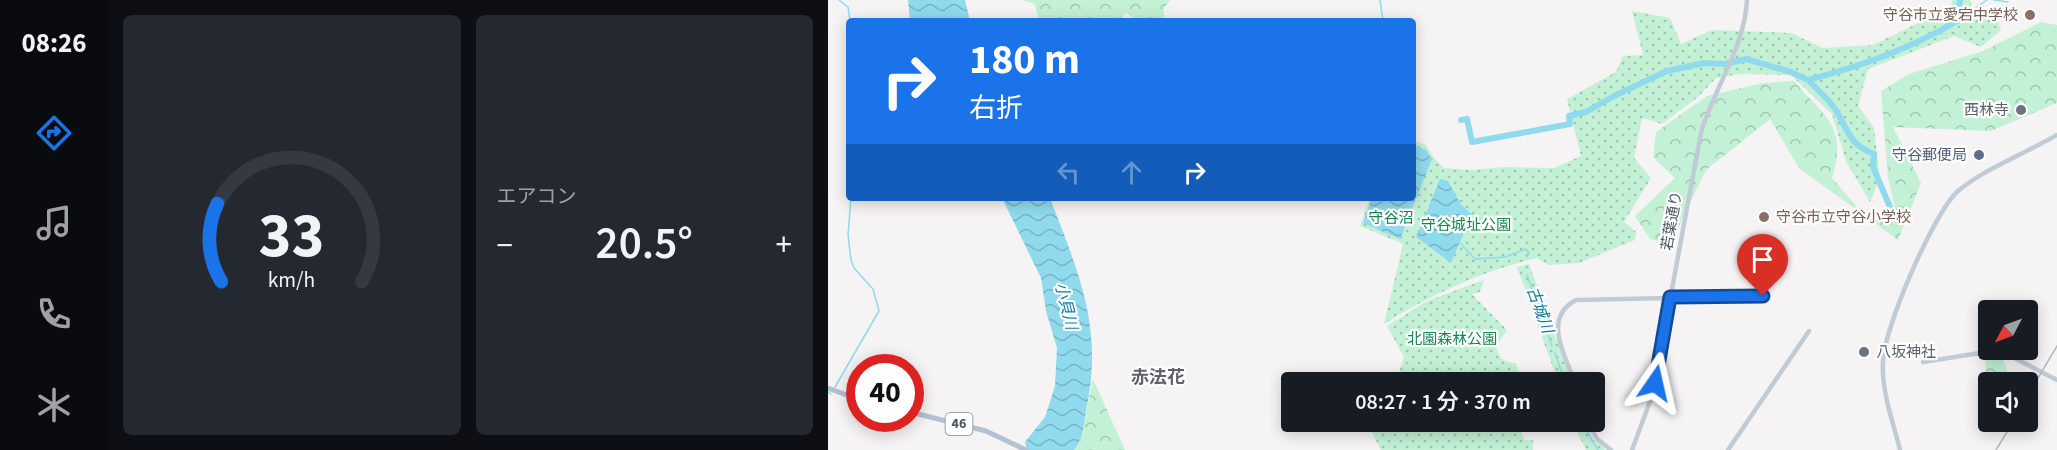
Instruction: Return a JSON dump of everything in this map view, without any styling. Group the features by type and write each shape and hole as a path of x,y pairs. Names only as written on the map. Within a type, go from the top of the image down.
{"main road":[{"path":"828,388 846,395"},
{"name":"46","path":"924,416 986,431 1026,450"}],"street":[{"name":"若葉通り","path":"1632,450 1652,396 1701,133 1740,42 1747,0"},
{"path":"1900,450 1885,383 1883,358 1902,300 1939,215 1963,188 2056,137"},
{"path":"1572,372 1557,330 1560,316 1565,308 1581,299 1763,296"},
{"path":"1728,450 1809,331"},
{"path":"1923,362 1999,350 2057,380"},
{"path":"1593,432 1597,440 1611,450"}],"green space":[{"path":"1022,0 1170,0 1164,8 1164,18 1132,18 1127,13 1122,15 1122,18 1038,18 1035,4"},
{"name":"守谷城址公園","path":"1952,0 1970,0 1975,19 1997,18 2001,30 1981,47 1954,36 1868,69 1858,106 1874,128 1880,178 1870,202 1846,161 1832,114 1791,75 1740,74 1716,78 1698,97 1662,124 1642,118 1634,158 1651,178 1624,222 1636,232 1635,240 1579,263 1549,265 1537,258 1517,263 1439,293 1384,324 1403,244 1360,226 1369,201 1416,201 1416,141 1426,145 1444,168 1471,170 1504,167 1554,168 1581,156 1567,99 1616,72 1623,56 1643,55 1632,11 1670,18 1681,44 1712,30 1791,33 1823,48 1873,45 1951,7"},
{"path":"2041,22 2057,25 2057,103 1991,131 1893,127 1921,183 1898,240 1799,168 1770,119 1706,170 1670,244 1650,239 1635,216 1675,178 1653,157 1656,132 1707,96 1763,83 1794,81 1824,114 1835,134 1837,146 1832,178 1863,214 1895,208 1888,177 1881,91 1909,74 1983,51"},
{"path":"1529,264 1568,372 1554,372 1517,267"},
{"name":"北園森林公園","path":"1484,280 1480,292 1472,294 1507,330 1498,345 1498,352 1503,360 1516,364 1519,372 1399,372 1404,357 1387,326 1427,301"},
{"path":"1985,360 2003,360 2007,369 2007,372 1986,372"},
{"path":"1093,379 1125,450 1074,450 1083,429"},
{"path":"1372,432 1522,432 1524,440 1533,440 1533,450 1381,450"},
{"path":"1577,432 1590,432 1594,440 1606,450 1586,450"}],"water":[{"path":"908,0 965,0 969,18 910,18"},
{"name":"守谷沼","path":"1416,146 1426,150 1432,159 1416,199"},
{"path":"1440,179 1448,181 1461,205 1472,214 1451,263 1416,237"},
{"name":"小貝川","path":"1003,201 1051,201 1079,277 1086,302 1092,353 1091,381 1084,426 1074,450 1027,450 1025,442 1045,417 1055,386 1057,348 1046,311 1041,278"},
{"name":"守谷沼","path":"1371,201 1415,201 1400,239 1363,223"}],"waterway":[{"path":"839,0 848,7 850,18"},
{"path":"1380,0 1383,18"},
{"path":"1461,120 1467,119 1472,142 1570,124 1569,116 1586,112 1667,71 1704,63 1725,64 1746,59 1791,72 1808,80 1885,56 1939,31 1957,21 1960,0"},
{"path":"1957,21 1987,0"},
{"path":"1994,0 2008,2"},
{"path":"1808,80 1834,108 1855,142 1874,154 1873,167 1890,207"},
{"path":"835,387 879,311 873,289 854,268 851,260 848,235 851,201"},
{"name":"古城川","path":"1460,243 1475,259 1505,257 1526,249 1529,253 1527,257"},
{"name":"古城川","path":"1527,275 1552,346"},
{"name":"古城川","path":"1555,353 1562,372"},
{"name":"古城川","path":"1587,432 1598,450"}],"railway":[{"path":"2038,378 2057,346"},
{"path":"1996,450 2007,432"}],"place":[{"name":"守谷市立愛宕中学校","path":"2030,15"},
{"name":"西林寺","path":"2021,110"},
{"name":"守谷郵便局","path":"1979,155"},
{"name":"守谷市立守谷小学校","path":"1764,217"},
{"name":"八坂神社","path":"1864,352"}],"district":[{"name":"赤法花","path":"1158,377"}],"route":[{"path":"1655,383 1670,297 1763,296"}]}
